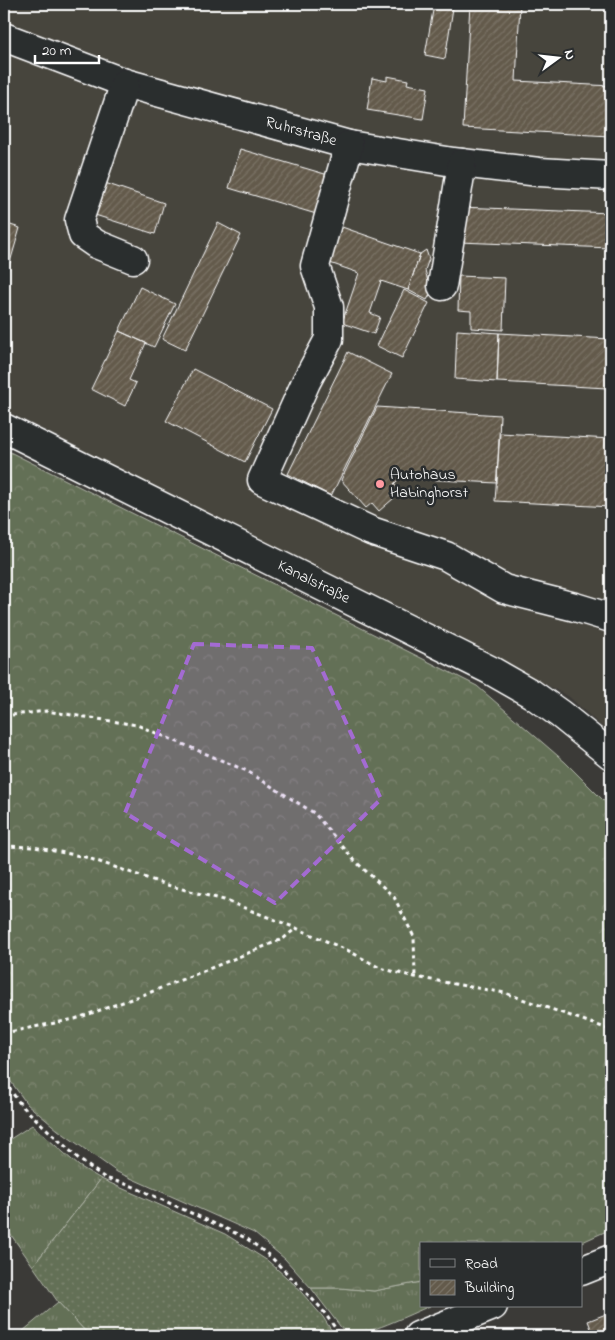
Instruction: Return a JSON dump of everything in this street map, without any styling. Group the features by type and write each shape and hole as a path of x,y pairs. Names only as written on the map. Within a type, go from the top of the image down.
{"main road":[{"name":"Ruhrstraße","path":"4,37 125,83 349,144 462,163 539,172 611,176"},
{"path":"125,83 79,220 83,235 96,244 133,259"},
{"path":"349,144 315,266 329,307 329,339 306,382 262,480 371,531 446,556 504,589 574,606 611,618"},
{"path":"442,286 462,163"},
{"name":"Kanalstraße","path":"4,428 490,670 532,694 611,755"},
{"path":"582,1271 611,1259"},
{"path":"418,1336 488,1308"}],"path":[{"path":"4,716 46,711 137,725 247,771 314,814 355,861 394,897 414,937 415,977"},
{"path":"4,846 34,847 85,857 167,885 224,900 349,951 380,968 415,977 505,993 611,1030"},
{"path":"4,1033 75,1019 151,992 283,939 296,928"},
{"path":"4,1081 21,1104 80,1160 106,1178 132,1186 246,1238 271,1257 321,1308 336,1329 338,1336"}],"highlighted area":[{"path":"194,644 312,648 381,799 275,903 125,813"}],"shaded area":[{"path":"4,4 611,4 611,735 568,696 4,410"}],"green space":[{"path":"4,449 477,686 565,762 611,808 611,1229 582,1242 420,1242 420,1282 374,1291 311,1288 285,1259 254,1233 117,1172 58,1130 27,1104 4,1072"},
{"path":"32,1125 79,1166 101,1179 33,1266 4,1225 4,1143"},
{"path":"101,1179 225,1234 268,1261 295,1285 323,1317 333,1333 323,1336 90,1336 58,1302 33,1266"},
{"path":"420,1282 420,1308 425,1308 375,1329 346,1334 311,1288 340,1288 374,1291"},
{"path":"58,1302 90,1336 17,1336"}],"building":[{"path":"470,4 520,4 516,81 611,86 610,136 463,128"},
{"path":"434,5 453,8 445,59 425,55"},
{"path":"387,76 408,80 407,84 428,88 423,119 367,110 372,78 387,81"},
{"path":"240,149 335,177 323,216 229,188"},
{"path":"105,183 164,203 155,234 95,215"},
{"path":"460,207 611,213 611,248 459,242"},
{"path":"4,223 20,228 4,283"},
{"path":"218,223 241,235 185,350 162,339"},
{"path":"339,226 420,254 408,290 381,281 370,313 380,317 374,334 342,323 359,273 327,262"},
{"path":"426,250 429,259 425,270 431,293 427,300 408,290 420,254"},
{"path":"459,276 505,278 503,330 471,328 471,311 458,310"},
{"path":"140,287 175,304 154,347 119,331"},
{"path":"404,290 429,303 402,358 377,346"},
{"path":"457,330 499,333 497,382 455,379"},
{"path":"119,331 146,343 129,380 136,383 125,406 91,389"},
{"path":"499,333 610,339 607,388 497,382"},
{"path":"348,352 392,374 331,496 288,474"},
{"path":"193,369 272,409 245,462 166,421"},
{"path":"377,407 500,415 497,483 400,478 394,484 401,492 379,511 372,503 366,508 341,480"},
{"path":"500,433 611,439 611,507 495,501"},
{"path":"611,1312 611,1336 594,1336 588,1321"},
{"path":"561,1332 563,1336 549,1336"}],"place":[{"name":"Autohaus Habinghorst","path":"380,484"}]}
